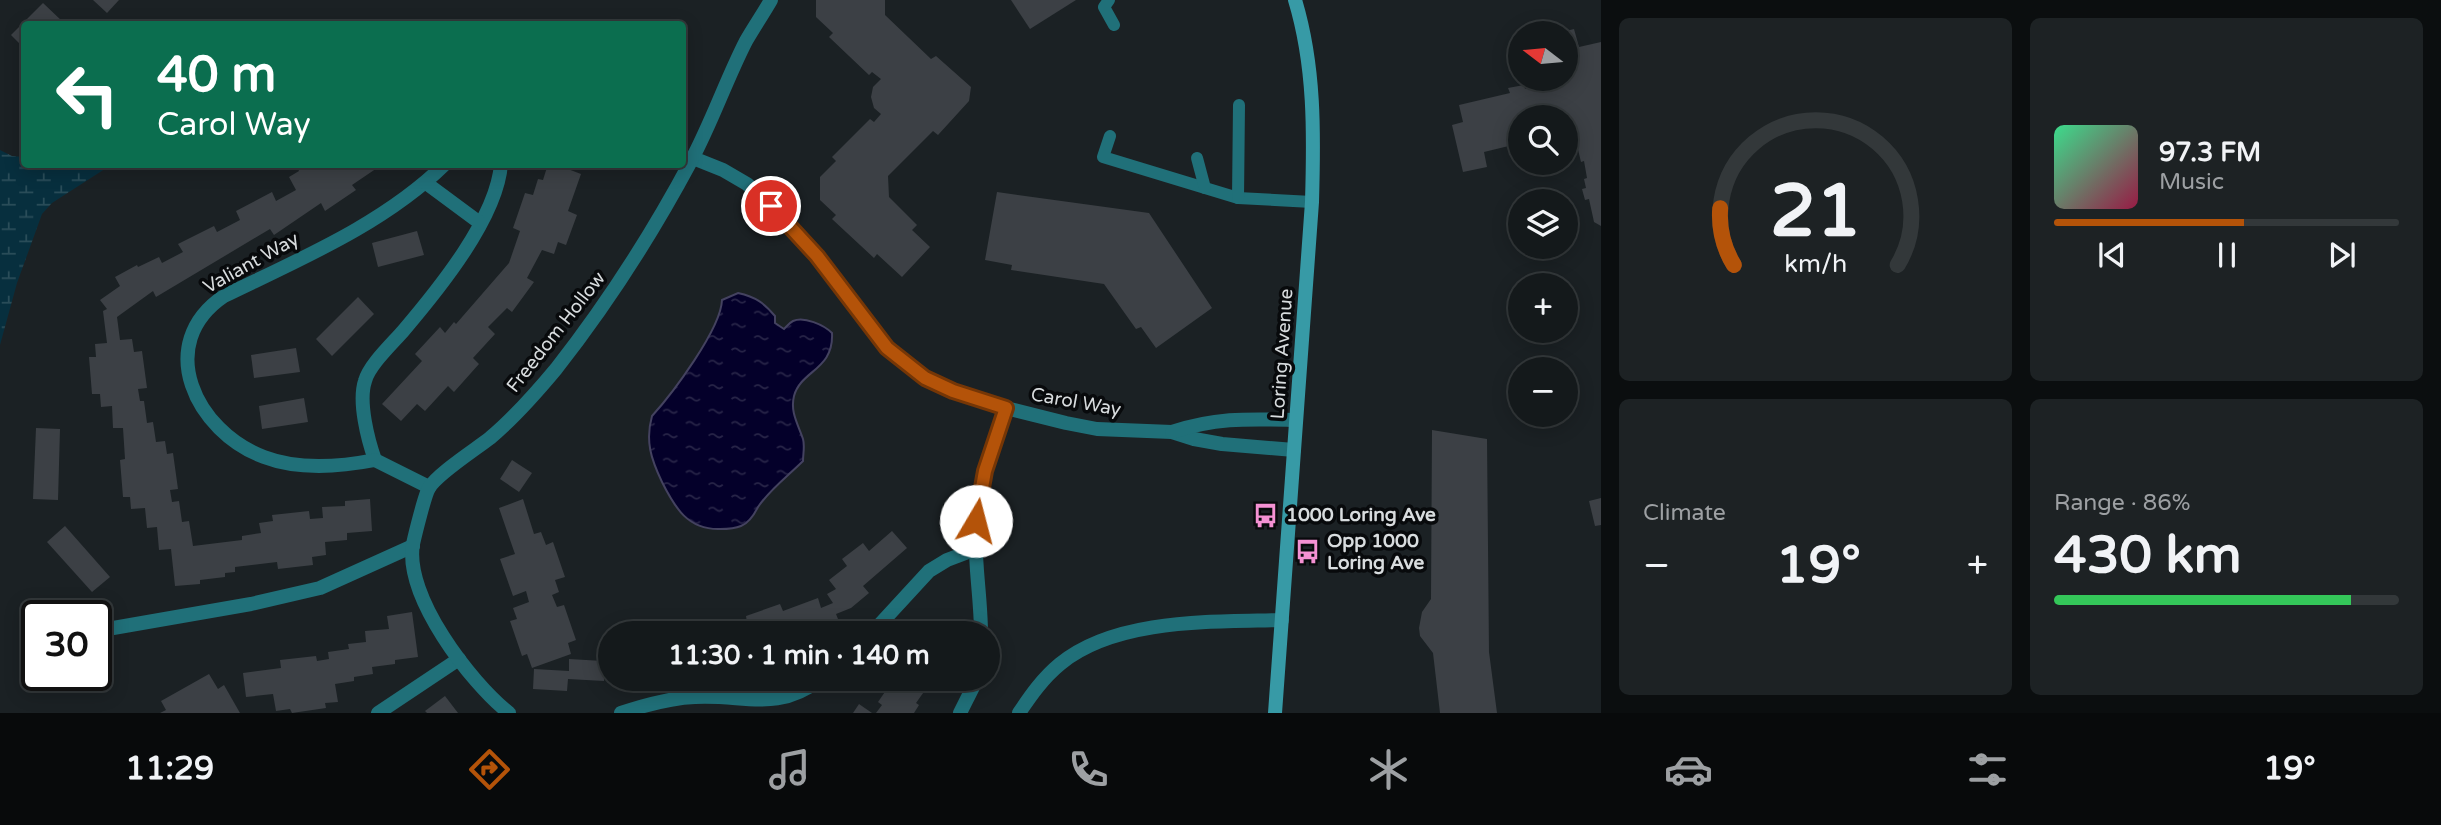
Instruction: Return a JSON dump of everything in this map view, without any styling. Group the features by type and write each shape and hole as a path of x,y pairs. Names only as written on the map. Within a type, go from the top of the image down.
{"main road":[{"name":"Loring Avenue","path":"1275,713 1312,202 1314,113 1305,39 1295,0"},
{"path":"1302,0 1305,39"}],"street":[{"name":"Freedom Hollow","path":"429,487 492,437 523,407 555,369 630,267 693,158 747,41 771,0"},
{"name":"Carol Way","path":"693,158 723,170 747,184 771,206 817,256 887,348 925,378 953,391 1006,408 1097,429 1172,432 1222,444 1294,450"},
{"name":"Valiant Way","path":"374,460 335,466 311,465 276,461 251,451 226,434 205,414 191,387 188,355 197,321 208,307 224,296 392,208 426,183 441,168"},
{"path":"501,168 495,189 468,247 435,294 376,363 365,381 365,424 374,460 429,487 413,546 413,570 420,592 459,659 505,712"},
{"path":"426,183 480,223"},
{"path":"980,621 976,549 979,495 1006,408"},
{"name":"Carol Way","path":"1172,432 1200,422 1227,419 1296,420"},
{"path":"112,628 175,618 320,588 413,546"},
{"path":"883,621 929,571 947,560 976,549"},
{"path":"1019,713 1034,691 1060,663 1097,643 1125,634 1184,623 1282,620"},
{"path":"378,713 459,659"},
{"path":"621,713 674,698 698,696 766,701 787,698 803,691"},
{"path":"960,713 971,691"}],"lane":[{"path":"1109,0 1104,7 1114,25"},
{"path":"1238,198 1239,105"},
{"path":"1110,136 1103,157 1238,198 1312,202"},
{"path":"1197,158 1205,188"}],"green space":[{"path":"0,150 21,157 21,168 106,168 52,203 42,214 17,283 0,345"}],"water":[{"path":"738,293 763,304 775,316 775,323 784,329 798,320 808,320 824,327 832,333 831,345 823,362 803,380 794,396 794,413 804,442 803,461 768,494 746,523 733,528 709,528 699,526 684,516 667,492 652,458 650,425 652,416 705,344 720,312 722,300"}],"building":[{"path":"93,0 119,0 107,13"},
{"path":"816,0 885,0 885,15 931,59 936,56 971,87 969,101 938,135 933,131 888,176 889,197 917,225 912,230 930,247 902,277 877,254 874,258 832,219 836,215 820,200 820,177 836,161 832,157 870,119 874,122 881,114 874,108 871,97 873,87 881,79 872,72 869,75 829,37 833,33 816,17"},
{"path":"1011,0 1076,0 1030,29"},
{"path":"43,3 62,21 25,21"},
{"path":"21,25 21,45 11,35"},
{"path":"1601,42 1601,226 1594,222 1589,199 1585,200 1582,189 1586,188 1584,179 1587,178 1584,161 1581,162 1578,150 1578,105 1508,105 1508,146 1484,152 1487,167 1463,172 1452,125 1463,122 1459,105 1510,93 1509,91 1578,91 1578,43 1579,47"},
{"path":"298,168 377,168 352,185 356,190 325,211 321,203 274,235 270,229 156,297 153,291 117,317 120,340 132,339 134,352 142,351 147,388 138,389 140,401 144,401 147,423 153,422 156,442 165,441 167,454 173,453 178,489 170,490 172,502 179,501 182,522 189,521 193,546 242,540 242,536 261,533 259,523 273,521 272,515 309,511 310,519 323,518 322,507 345,506 345,501 370,499 372,531 347,533 347,540 325,542 326,555 312,557 313,565 278,569 277,562 235,567 235,572 225,573 225,577 200,580 200,584 175,586 171,549 159,550 157,527 147,528 145,508 131,509 130,497 123,497 120,460 125,459 123,428 113,428 112,406 101,407 100,394 92,394 89,357 96,357 95,344 107,343 103,311 107,309 100,300 120,286 115,277 137,265 138,267 159,257 162,263 183,252 178,244 214,226 217,232 240,220 236,211 272,192 276,201 296,190 289,177 299,171"},
{"path":"547,168 565,168 581,174 568,211 577,215 566,245 558,242 554,254 542,250 527,278 534,282 512,312 507,308 488,327 495,334 473,358 479,364 454,392 448,386 425,411 417,404 401,421 382,404 422,361 415,354 440,327 445,333 454,322 456,324 509,263 520,231 513,228 525,193 533,195 538,179 543,180"},
{"path":"997,192 1149,213 1212,308 1156,348 1141,327 1136,329 1104,284 1011,270 1012,265 985,260"},
{"path":"417,231 424,255 378,267 372,243"},
{"path":"358,297 374,314 332,356 316,339"},
{"path":"296,348 300,372 254,378 251,355"},
{"path":"304,398 308,422 262,429 259,406"},
{"path":"36,428 60,429 58,500 33,499"},
{"path":"1432,430 1487,439 1489,652 1497,713 1440,713 1433,653 1420,636 1422,612 1431,599"},
{"path":"512,460 532,473 519,492 500,479"},
{"path":"1601,498 1601,525 1595,526 1589,501"},
{"path":"523,499 534,534 541,532 546,545 553,542 565,577 555,580 559,592 552,595 557,607 564,605 576,640 568,643 571,654 532,668 527,654 522,656 510,621 517,619 513,608 529,602 526,591 513,596 500,559 515,554 499,508"},
{"path":"65,526 110,577 92,592 47,542"},
{"path":"892,531 907,548 863,586 869,593 851,608 836,614 839,621 747,621 746,616 780,604 783,611 818,598 821,608 833,603 827,594 836,589 829,580 847,566 842,559 863,543 869,551"},
{"path":"412,612 418,657 372,667 373,674 335,684 338,702 325,703 326,708 292,713 290,709 276,711 273,694 246,697 243,673 281,668 280,660 316,656 317,661 329,659 328,652 349,649 348,644 366,642 365,631 389,629 387,616"},
{"path":"569,659 598,661 598,681 568,679 567,691 533,689 534,669 569,671"},
{"path":"209,674 218,689 224,685 240,713 160,713 166,710 161,701"},
{"path":"886,691 924,691 916,703 919,705 914,713 876,713 882,705 878,702"},
{"path":"445,696 458,713 425,711"},
{"path":"859,704 872,713 853,713"}],"place":[{"name":"1000 Loring Ave","path":"1266,515"},
{"name":"Opp 1000 Loring Ave","path":"1307,552"}],"route":[{"path":"771,206 817,256 887,348 925,378 953,391 1006,408 985,471 976,521"}]}
